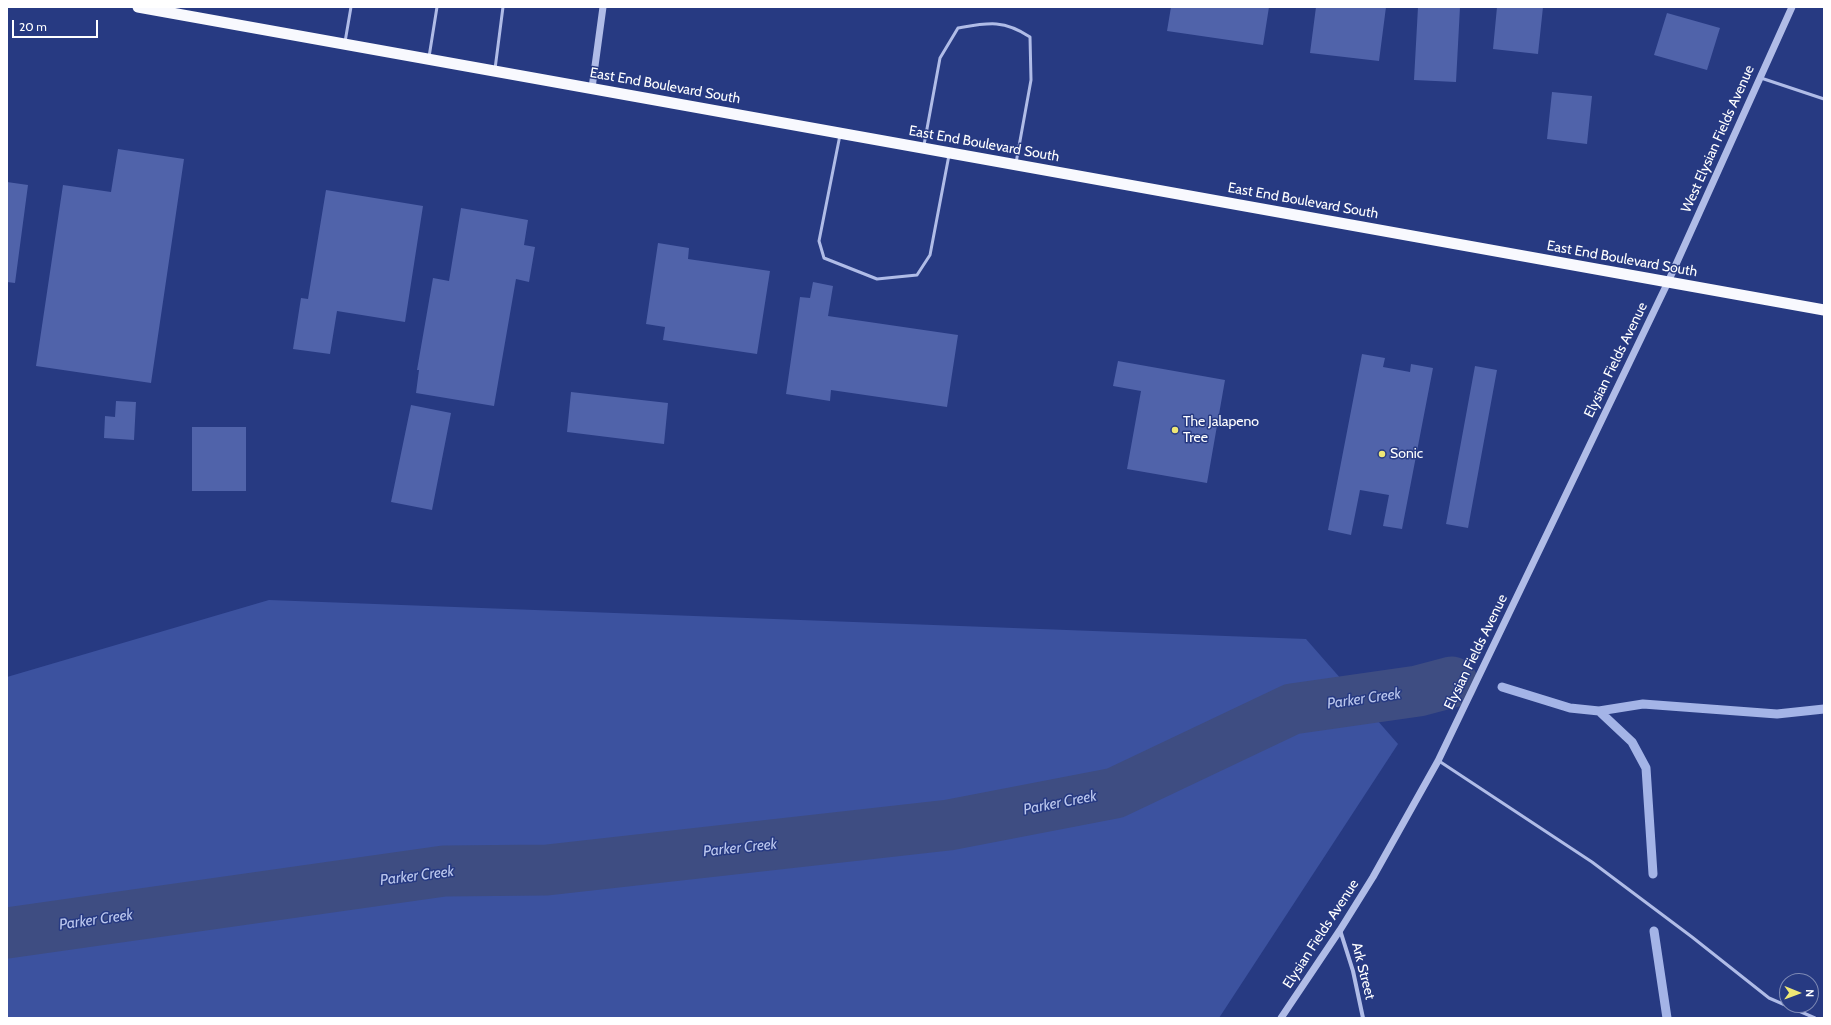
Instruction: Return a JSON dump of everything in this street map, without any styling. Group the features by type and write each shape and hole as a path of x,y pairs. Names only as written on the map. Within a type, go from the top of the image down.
{"highway":[{"name":"East End Boulevard South","path":"138,7 182,11 344,44 1824,310"}],"street":[{"path":"592,88 603,7"},
{"name":"West Elysian Fields Avenue","path":"1668,282 1792,7"},
{"name":"Elysian Fields Avenue","path":"1281,1018 1340,930 1373,877 1438,761 1668,282"},
{"name":"Ark Street","path":"1340,930 1353,971 1363,1018"}],"lane":[{"path":"344,44 351,7"},
{"path":"428,59 437,7"},
{"path":"495,70 503,7"},
{"path":"924,148 940,58 958,28 992,23 1017,28 1030,37 1031,80 1016,165"},
{"path":"1760,78 1824,99"},
{"path":"840,133 819,241 824,258 877,279 917,275 930,255 949,153"},
{"path":"1438,761 1592,862 1692,937 1769,998 1815,1018"}],"shaded area":[{"path":"269,600 1306,639 1398,744 1219,1018 7,1018 7,677"}],"building":[{"path":"1171,7 1269,7 1263,45 1167,31"},
{"path":"1316,7 1386,7 1379,61 1310,53"},
{"path":"1418,7 1460,7 1456,82 1414,80"},
{"path":"1497,7 1543,7 1538,54 1493,49"},
{"path":"1667,13 1720,28 1707,70 1654,55"},
{"path":"1552,92 1592,96 1587,144 1547,139"},
{"path":"118,149 184,159 151,383 36,366 63,185 111,192"},
{"path":"7,182 28,185 15,283 7,282"},
{"path":"326,190 423,206 405,322 337,311 330,354 293,349 301,298 308,299"},
{"path":"461,208 528,220 524,245 535,247 529,282 516,279 494,406 416,393 419,370 417,370 433,278 449,281"},
{"path":"658,243 689,248 688,259 770,271 757,354 663,340 665,327 646,324"},
{"path":"813,282 833,286 828,316 958,335 947,407 831,390 830,401 786,394 800,297 810,298"},
{"path":"1362,354 1385,358 1383,367 1410,372 1411,364 1433,368 1402,529 1383,526 1389,495 1360,490 1351,535 1328,530"},
{"name":"The Jalapeno Tree","path":"1118,361 1225,380 1207,483 1127,469 1141,391 1113,386"},
{"path":"1475,366 1497,370 1468,528 1446,524"},
{"path":"571,392 668,403 664,444 567,432"},
{"path":"116,401 136,402 134,440 104,438 105,416 115,417"},
{"path":"411,405 451,413 432,510 391,502"},
{"path":"192,427 246,427 246,491 192,491"}],"waterway":[{"name":"Parker Creek","path":"7,933 444,871 547,870 949,825 1115,793 1292,709 1418,691 1452,682"},
{"name":"Parker Creek","path":"1502,687 1570,708 1599,711 1632,742 1646,768 1653,874"},
{"path":"1599,711 1643,704 1777,714 1824,709"},
{"name":"Parker Creek","path":"1654,931 1667,1018"}],"place":[{"name":"The Jalapeno Tree","path":"1175,430"},
{"name":"Sonic","path":"1382,454"}]}
